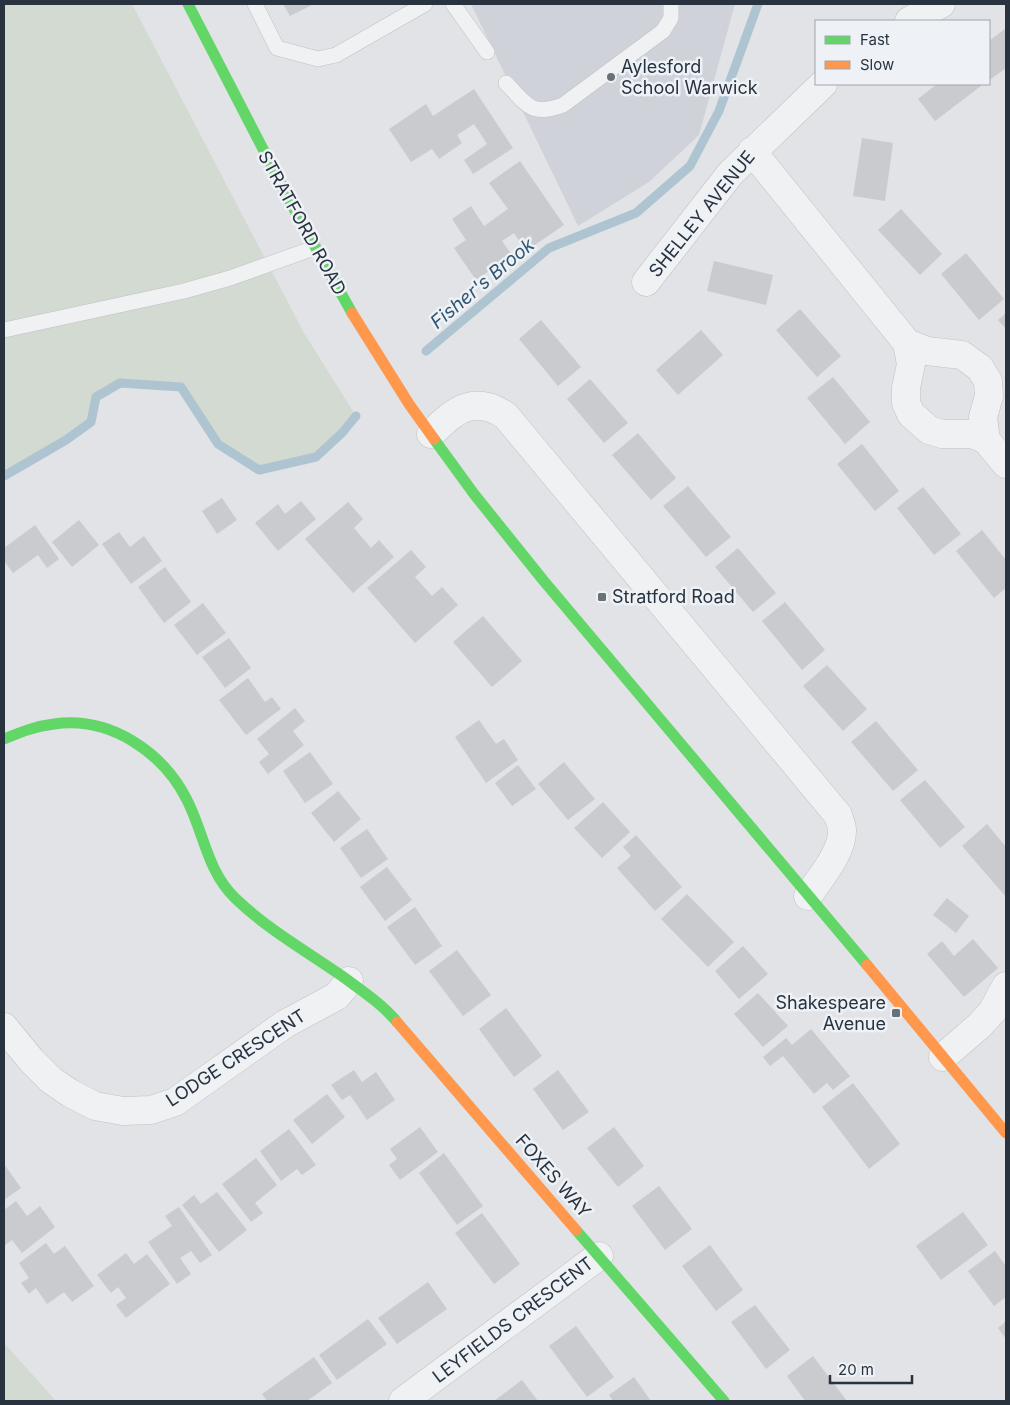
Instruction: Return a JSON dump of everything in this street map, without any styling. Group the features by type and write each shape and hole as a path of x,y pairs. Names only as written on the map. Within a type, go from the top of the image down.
{"main road":[{"name":"STRATFORD ROAD","path":"188,4 314,248 409,404 465,480 547,585 758,834 1006,1133"},
{"path":"4,739 28,729 70,722 88,723 128,738 148,750 176,778 188,800 212,867 220,882 233,897 255,916 349,981"},
{"name":"FOXES WAY","path":"349,981 372,996 392,1016 724,1401"}],"street":[{"path":"911,20 941,4"},
{"name":"SHELLEY AVENUE","path":"646,282 730,174 822,85"},
{"path":"752,152 907,343 911,364 906,388 906,402 911,414 929,430 942,434 972,434 986,440 1006,464"},
{"path":"907,343 927,351 962,355 980,368 988,381 989,396 983,417 986,440"},
{"path":"431,434 448,417 462,408 477,405 490,407 506,416 838,815 842,829 841,843 830,864 808,896"},
{"name":"LODGE CRESCENT","path":"4,1027 31,1060 51,1080 70,1094 96,1106 123,1111 150,1110 174,1102 285,1024 337,996 349,981"},
{"path":"943,1057 979,1026 992,1012 1006,986"},
{"name":"LEYFIELDS CRESCENT","path":"403,1401 599,1256"}],"lane":[{"path":"256,4 277,48 318,59 336,55 425,4"},
{"path":"453,4 487,52"},
{"path":"506,83 526,104 536,109 548,110 562,104 662,31 671,18 670,4"},
{"path":"4,330 184,291 230,278 314,248"}],"shaded area":[{"path":"4,4 132,4 304,333 356,416 342,433 316,457 259,470 218,444 181,387 120,383 96,397 91,422 16,471 4,476"},
{"name":"Aylesford School Warwick","path":"471,4 735,4 699,135 649,182 578,226"},
{"path":"4,1343 56,1401 4,1401"}],"building":[{"path":"283,4 314,4 290,16"},
{"path":"1006,28 1006,68 991,79 990,78 990,40"},
{"path":"936,85 981,86 935,121 918,99"},
{"path":"474,89 513,148 473,174 464,160 487,144 474,124 457,135 462,143 439,159 432,149 411,162 389,129 426,104 433,116"},
{"path":"862,138 893,143 885,201 853,196"},
{"path":"520,161 564,225 526,251 514,233 502,241 512,255 476,280 454,248 466,240 452,219 471,206 484,226 508,209 489,183"},
{"path":"901,209 942,254 920,275 878,230"},
{"path":"966,253 1004,299 979,320 941,274"},
{"path":"714,261 773,275 766,305 707,291"},
{"path":"800,309 841,356 817,377 776,330"},
{"path":"1006,313 1006,329 998,320"},
{"path":"541,320 581,367 558,386 519,339"},
{"path":"701,330 723,355 678,395 656,370"},
{"path":"833,377 870,422 845,444 807,398"},
{"path":"590,379 628,423 604,443 567,399"},
{"path":"638,433 676,478 651,500 612,455"},
{"path":"862,444 899,491 875,511 837,464"},
{"path":"688,486 731,537 706,557 663,506"},
{"path":"923,487 961,534 934,555 897,508"},
{"path":"222,498 237,520 217,534 202,511"},
{"path":"301,501 316,519 278,551 255,523 278,504 285,514"},
{"path":"348,502 363,519 354,528 371,548 379,540 394,557 353,593 305,539"},
{"path":"79,520 99,545 72,567 52,542"},
{"path":"35,525 59,559 47,568 38,555 13,573 4,561 4,548"},
{"path":"982,530 1006,560 1006,588 994,598 956,551"},
{"path":"119,532 130,547 144,536 162,561 131,584 102,544"},
{"path":"738,548 776,593 753,612 715,567"},
{"path":"411,550 426,567 415,577 432,596 442,587 458,605 415,643 367,588"},
{"path":"165,567 191,602 164,623 138,587"},
{"path":"785,602 825,650 802,670 762,621"},
{"path":"203,603 226,633 197,655 174,625"},
{"path":"483,616 522,661 492,687 453,642"},
{"path":"229,638 251,668 225,688 202,657"},
{"path":"827,665 867,709 843,731 803,686"},
{"path":"248,678 265,702 272,697 281,709 246,735 219,700"},
{"path":"295,708 305,721 293,731 304,745 268,774 259,762 269,754 257,739"},
{"path":"479,720 496,744 504,739 518,760 486,783 455,737"},
{"path":"876,721 918,770 893,791 851,742"},
{"path":"310,752 333,784 305,803 283,771"},
{"path":"564,762 595,799 568,820 538,784"},
{"path":"518,765 536,789 512,806 495,783"},
{"path":"925,780 965,827 940,848 900,800"},
{"path":"338,791 361,819 334,842 311,813"},
{"path":"603,802 630,832 602,858 574,828"},
{"path":"987,824 1006,847 1006,897 962,846"},
{"path":"367,829 388,859 361,878 340,848"},
{"path":"636,835 682,887 655,911 617,868 631,856 623,847"},
{"path":"387,867 412,900 385,921 360,887"},
{"path":"687,894 734,942 708,967 661,919"},
{"path":"947,898 969,916 956,933 933,915"},
{"path":"415,907 442,946 415,965 387,927"},
{"path":"973,939 998,968 964,997 927,954 942,941 954,956"},
{"path":"743,946 768,974 739,999 715,971"},
{"path":"457,950 491,995 463,1016 429,971"},
{"path":"758,993 788,1026 763,1047 734,1014"},
{"path":"506,1008 542,1056 514,1077 479,1029"},
{"path":"811,1029 850,1076 833,1090 827,1083 814,1094 783,1056 770,1066 763,1057 786,1038 792,1045"},
{"path":"354,1070 362,1082 376,1072 395,1100 367,1120 350,1095 342,1100 331,1085"},
{"path":"558,1070 589,1112 563,1130 533,1089"},
{"path":"853,1083 900,1144 869,1169 822,1107"},
{"path":"327,1094 345,1117 312,1144 293,1120"},
{"path":"420,1127 438,1152 400,1180 389,1165 397,1159 390,1149"},
{"path":"614,1127 644,1166 618,1187 587,1148"},
{"path":"289,1129 316,1165 302,1175 297,1169 281,1181 260,1151"},
{"path":"444,1153 483,1206 457,1225 419,1173"},
{"path":"256,1158 277,1185 255,1203 263,1213 251,1222 222,1184"},
{"path":"4,1164 21,1188 4,1200"},
{"path":"659,1186 692,1229 665,1250 632,1206"},
{"path":"217,1192 247,1230 219,1252 182,1205 194,1195 201,1204"},
{"path":"16,1201 27,1216 40,1206 55,1227 22,1253 12,1240 4,1246 4,1210"},
{"path":"179,1207 212,1255 200,1263 191,1251 180,1258 191,1274 177,1284 148,1242 172,1226 165,1216"},
{"path":"963,1212 988,1245 941,1280 916,1246"},
{"path":"482,1213 520,1264 494,1284 455,1233"},
{"path":"46,1243 54,1254 65,1246 94,1286 72,1302 64,1292 47,1304 36,1288 29,1294 21,1283 29,1278 19,1263"},
{"path":"710,1245 743,1290 716,1311 682,1266"},
{"path":"995,1251 1006,1266 1006,1297 994,1306 968,1271"},
{"path":"126,1253 134,1264 147,1254 170,1284 126,1318 116,1305 126,1298 118,1287 111,1293 97,1275"},
{"path":"428,1282 447,1309 397,1344 378,1318"},
{"path":"755,1305 790,1350 766,1369 731,1322"},
{"path":"368,1319 387,1344 337,1380 319,1355"},
{"path":"1006,1321 1006,1339 998,1328"},
{"path":"576,1326 614,1377 587,1397 549,1346"},
{"path":"813,1356 847,1401 805,1401 787,1376"},
{"path":"314,1357 332,1383 307,1401 267,1401 262,1394"},
{"path":"634,1377 651,1401 613,1401 609,1395"},
{"path":"522,1380 538,1401 494,1401"}],"waterway":[{"name":"Fisher's Brook","path":"426,351 549,248 636,213 690,166 719,111 758,4"},
{"name":"Fisher's Brook","path":"4,476 66,440 91,422 96,397 120,383 181,387 218,444 259,470 316,457 342,433 356,416"}],"traffic: fast":[{"path":"188,4 293,207 352,313"},
{"path":"434,439 474,494 543,580 867,965"},
{"path":"4,739 41,726 75,723 95,726 133,741 164,767 177,783 193,813 218,876 235,898 273,930 364,992 385,1009 397,1022"},
{"path":"576,1230 724,1401"}],"traffic: slow":[{"path":"352,313 409,404 434,439"},
{"path":"867,965 1006,1133"},
{"path":"397,1022 576,1230"}],"place":[{"name":"Aylesford School Warwick","path":"611,77"},
{"name":"Stratford Road","path":"602,597"},
{"name":"Shakespeare Avenue","path":"896,1013"}]}
